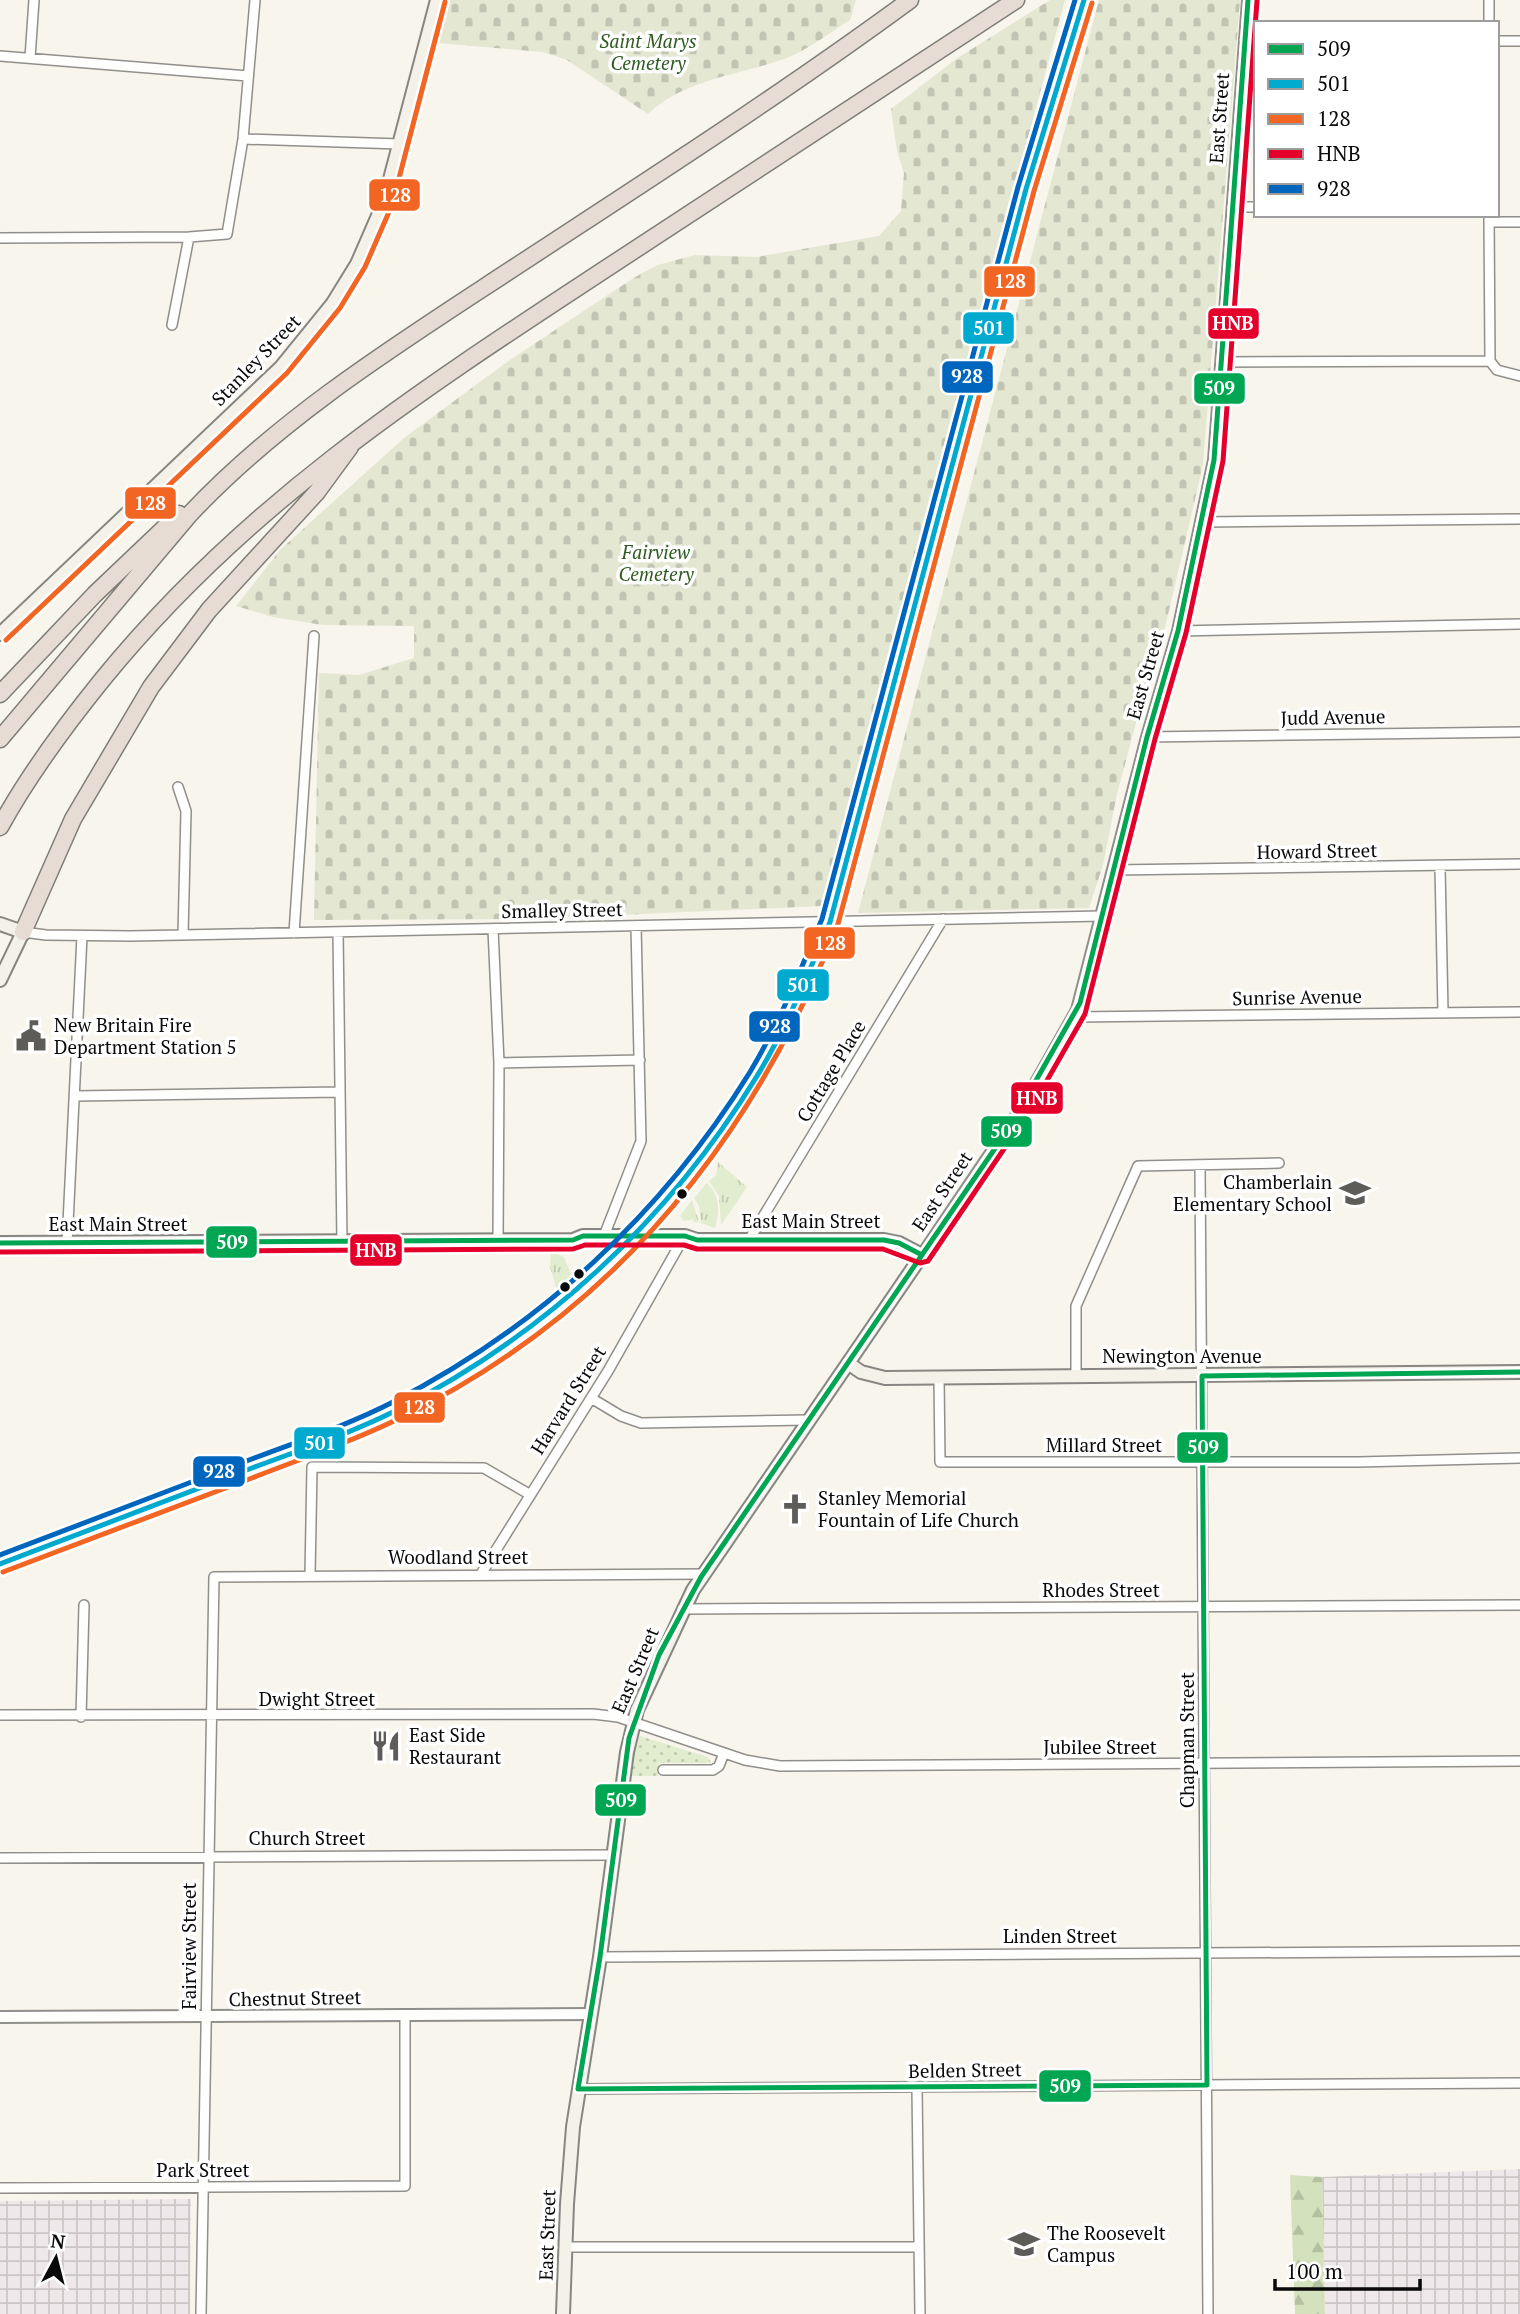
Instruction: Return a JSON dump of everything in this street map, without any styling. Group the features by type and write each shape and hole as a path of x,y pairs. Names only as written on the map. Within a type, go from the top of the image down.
{"highway":[{"path":"0,694 138,551 355,374 769,100 910,0"},
{"path":"0,808 32,773 114,665 192,580 275,503 356,437 434,382 1016,0"},
{"path":"23,932 73,819 151,687 227,588 323,486 356,437"},
{"path":"0,739 133,579 217,486"},
{"path":"0,827 32,773"}],"main road":[{"name":"Stanley Street","path":"0,634 269,379 310,334 344,286 363,252 386,195 437,0"},
{"path":"0,980 23,932 1,927"},
{"name":"East Main Street","path":"573,1240 604,1236 687,1236 697,1240"},
{"name":"East Main Street","path":"0,1243 573,1240 585,1244 680,1244 697,1240 884,1240 899,1243 922,1255"},
{"name":"East Street","path":"563,2314 565,2247 578,2089 600,1957 633,1723 682,1609 703,1574 922,1255"},
{"name":"Newington Avenue","path":"848,1363 875,1377 939,1378 1520,1372"}],"street":[{"path":"30,58 34,0"},
{"path":"0,238 189,237 227,234 243,139 255,0"},
{"name":"East Street","path":"922,1255 1009,1128 1074,1017 1147,737 1178,631 1214,460 1232,207 1250,40 1248,0"},
{"path":"1489,0 1489,21"},
{"path":"1499,41 1520,41"},
{"path":"0,56 248,76"},
{"path":"243,139 383,141 400,144"},
{"path":"1232,207 1254,206"},
{"path":"1520,222 1489,219 1490,361 1497,370 1520,376"},
{"path":"172,325 189,237"},
{"path":"1221,362 1490,361"},
{"path":"1202,522 1520,519"},
{"path":"1178,631 1520,625"},
{"path":"294,933 314,636"},
{"name":"Judd Avenue","path":"1147,737 1520,732"},
{"path":"178,787 186,811 183,935"},
{"name":"Howard Street","path":"1114,870 1520,864"},
{"path":"1440,867 1443,1012"},
{"name":"Smalley Street","path":"23,932 82,936 183,935 1102,916"},
{"name":"Cottage Place","path":"749,1240 943,919"},
{"path":"604,1236 641,1141 636,926"},
{"path":"493,929 499,1063 498,1241"},
{"path":"338,932 342,1242"},
{"path":"67,1244 82,936"},
{"name":"Sunrise Avenue","path":"1074,1017 1520,1012"},
{"path":"499,1063 640,1060"},
{"path":"76,1096 340,1092"},
{"path":"1076,1376 1076,1306 1138,1166 1279,1163"},
{"name":"Chapman Street","path":"1200,1166 1208,2314"},
{"name":"Harvard Street","path":"481,1574 591,1398 680,1244"},
{"name":"Millard Street","path":"939,1378 940,1462 1520,1458"},
{"path":"591,1398 621,1416 641,1423 808,1420"},
{"path":"310,1576 312,1467 484,1468 529,1494"},
{"name":"Woodland Street","path":"214,1577 703,1574"},
{"name":"Fairview Street","path":"201,2314 214,1577"},
{"path":"81,1717 84,1605"},
{"name":"Rhodes Street","path":"682,1609 1520,1605"},
{"name":"Dwight Street","path":"0,1715 211,1717 585,1713 633,1723"},
{"name":"Jubilee Street","path":"633,1723 724,1754 780,1766 1520,1761"},
{"path":"663,1770 713,1770 719,1766 724,1754"},
{"name":"Church Street","path":"0,1858 613,1855"},
{"name":"Linden Street","path":"600,1957 1520,1951"},
{"name":"Chestnut Street","path":"0,2017 591,2014"},
{"name":"Park Street","path":"0,2188 405,2186 405,2015"},
{"name":"Belden Street","path":"578,2089 1520,2082"},
{"path":"918,2088 920,2314"},
{"path":"565,2247 919,2247"}],"shaded area":[{"path":"1520,2169 1520,2314 1325,2314 1322,2177"},
{"path":"191,2199 190,2314 0,2314 0,2201"}],"green space":[{"name":"Saint Marys Cemetery","path":"448,0 856,0 850,20 801,51 767,65 712,80 678,93 648,114 567,60 543,52 438,43"},
{"name":"Fairview Cemetery","path":"1050,0 1065,0 821,906 530,919 314,920 319,673 359,675 414,658 414,626 323,625 273,617 236,606 281,549 404,438 507,362 635,277 658,265 695,255 756,257 879,236 901,211 904,173 897,151 891,109 956,59"},
{"path":"1099,0 1240,0 1203,465 1163,636 1117,794 1103,865 1089,908 858,913"},
{"path":"718,1162 747,1187 721,1225 719,1196 709,1181 716,1175"},
{"path":"707,1183 718,1204 715,1228 701,1223 699,1206 694,1198"},
{"path":"692,1200 699,1222 694,1222 693,1219 684,1221 680,1216"},
{"path":"551,1252 564,1257 572,1277 557,1290 550,1267"},
{"path":"640,1736 708,1757 711,1763 659,1763 658,1776 631,1776 635,1741"},
{"path":"1290,2175 1322,2177 1325,2314 1295,2314"}],"transit line":[{"name":"928","path":"0,1555 337,1427 373,1412 446,1373 498,1339 547,1302 593,1262 637,1219 678,1173 715,1124 750,1072 770,1035 822,919 1018,187 1075,0"},
{"name":"501","path":"0,1564 342,1434 395,1411 450,1381 552,1310 599,1269 643,1225 722,1129 778,1039 830,922 1026,189 1084,0"},
{"name":"509","path":"1248,0 1214,460 1178,631 1147,737 1080,1003 1009,1128 701,1577 659,1655 629,1738 600,1957 578,2089 1207,2085 1202,1376 1520,1372"},
{"name":"HNB","path":"1256,21 1257,1"},
{"name":"128","path":"6,640 287,373 340,308 365,267 392,205 445,2"},
{"name":"128","path":"3,1572 360,1436 396,1420 473,1378 543,1330 607,1275 665,1215 717,1150 763,1079 803,1004 838,924 1034,191 1092,3"},
{"name":"HNB","path":"0,1252 573,1249 585,1245 684,1245 697,1249 883,1249 920,1263 928,1261 1029,1112 1085,1014 1155,739 1186,633 1223,461 1254,42"},
{"name":"509","path":"0,1243 573,1240 583,1236 685,1236 697,1240 884,1240 899,1243 922,1255"}],"place":[{"name":"New Britain Fire Department Station 5","path":"31,1036"},
{"name":"Chamberlain Elementary School","path":"1355,1193"},
{"name":"Stanley Memorial Fountain of Life Church","path":"795,1509"},
{"name":"East Side Restaurant","path":"386,1746"},
{"name":"The Roosevelt Campus","path":"1024,2244"}]}
